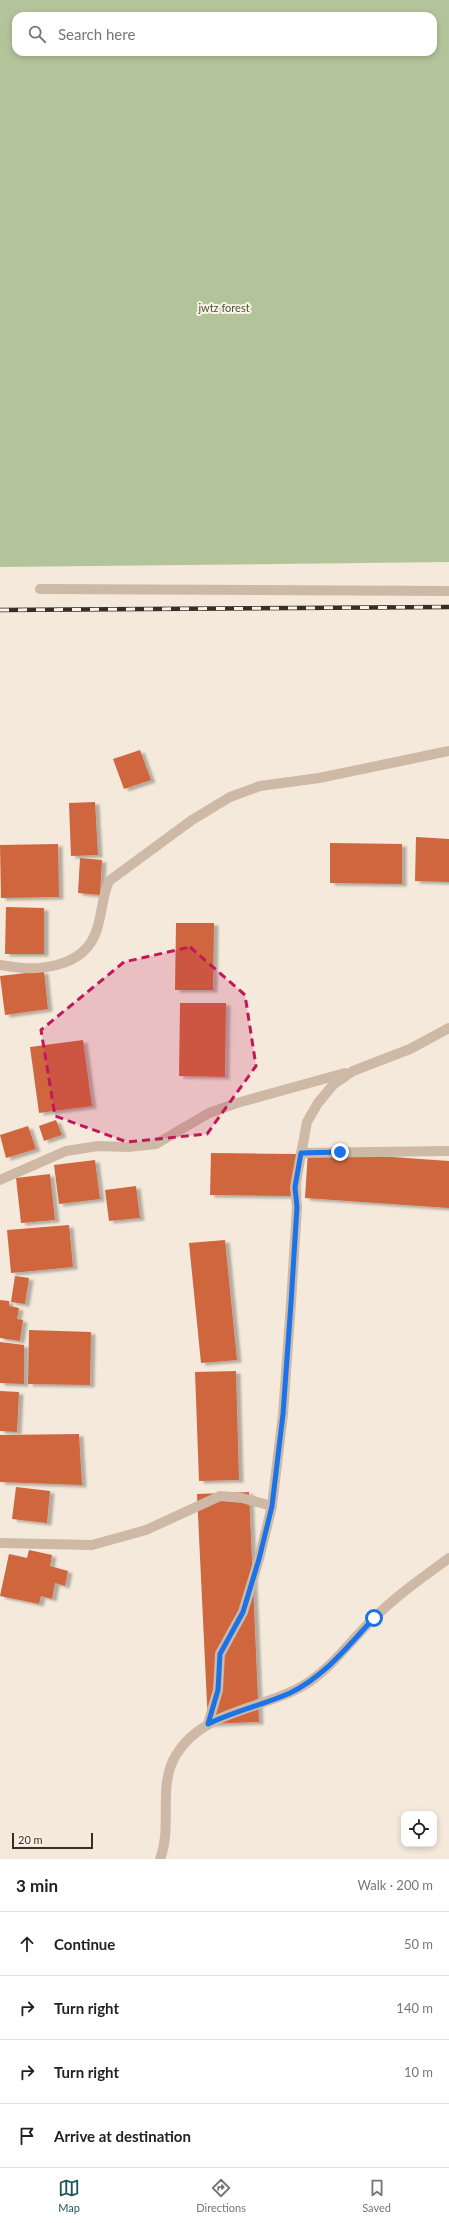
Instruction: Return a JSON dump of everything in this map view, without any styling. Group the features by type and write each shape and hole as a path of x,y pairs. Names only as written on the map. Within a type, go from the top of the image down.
{"street":[{"path":"40,589 449,591"},
{"path":"0,965 20,969 47,968 62,964 80,955 91,945 97,931 105,890 109,881 192,820 230,797 260,786 319,778 449,751"},
{"path":"0,1180 66,1151 98,1146 128,1147 156,1144 210,1113 245,1101 353,1071 410,1049 449,1028"},
{"path":"208,1724 218,1690 220,1654 243,1612 259,1559 272,1506 283,1414 297,1207 295,1187 307,1122 318,1103 333,1085 353,1071"},
{"path":"301,1153 449,1151"},
{"path":"0,1543 92,1545 146,1530 220,1496 242,1498 272,1506"},
{"path":"160,1859 166,1826 168,1772 176,1755 190,1738 208,1724 230,1714 290,1693 308,1682 328,1667 374,1618 449,1558"}],"highlighted area":[{"path":"190,947 245,995 256,1066 207,1134 127,1142 55,1116 41,1030 124,962"}],"green space":[{"name":"jwtz forest","path":"0,0 449,0 449,562 0,567"}],"building":[{"path":"140,750 151,780 124,789 113,759"},
{"path":"95,802 98,855 71,856 69,803"},
{"path":"416,837 449,839 449,882 415,881"},
{"path":"330,843 402,844 402,884 330,883"},
{"path":"58,844 59,897 1,898 0,845"},
{"path":"80,858 102,860 100,895 78,893"},
{"path":"6,907 44,908 44,954 5,954"},
{"path":"176,923 214,923 213,990 175,990"},
{"path":"44,971 48,1009 5,1015 0,976"},
{"path":"180,1003 226,1003 225,1077 179,1076"},
{"path":"83,1040 92,1106 39,1113 30,1047"},
{"path":"56,1120 62,1135 44,1141 39,1126"},
{"path":"28,1126 36,1149 6,1158 0,1135"},
{"path":"308,1151 449,1161 449,1208 305,1198"},
{"path":"211,1153 296,1154 296,1196 210,1195"},
{"path":"95,1160 100,1199 59,1204 54,1165"},
{"path":"50,1174 55,1220 21,1223 16,1178"},
{"path":"136,1186 140,1218 109,1221 105,1190"},
{"path":"69,1225 73,1267 11,1273 7,1230"},
{"path":"225,1240 237,1360 201,1363 189,1243"},
{"path":"15,1276 29,1278 25,1304 11,1302"},
{"path":"0,1300 9,1301 9,1306 19,1308 17,1319 23,1320 20,1341 0,1338"},
{"path":"29,1330 91,1332 90,1385 28,1384"},
{"path":"0,1342 24,1345 24,1384 0,1383"},
{"path":"236,1371 239,1480 199,1481 195,1372"},
{"path":"0,1391 19,1392 17,1432 0,1431"},
{"path":"79,1434 82,1485 0,1482 0,1435"},
{"path":"16,1487 50,1491 47,1523 12,1519"},
{"path":"249,1492 259,1722 208,1724 197,1494"},
{"path":"29,1550 52,1555 50,1566 68,1571 65,1586 55,1583 52,1599 41,1596 39,1604 0,1596 9,1554 27,1558"}],"railway":[{"path":"0,610 449,607"}],"route":[{"path":"340,1152 301,1153 298,1166 295,1187 297,1207 283,1414 272,1506 259,1559 243,1612 220,1654 218,1690 208,1724 230,1714 290,1693 308,1682 328,1667 374,1618"}]}
